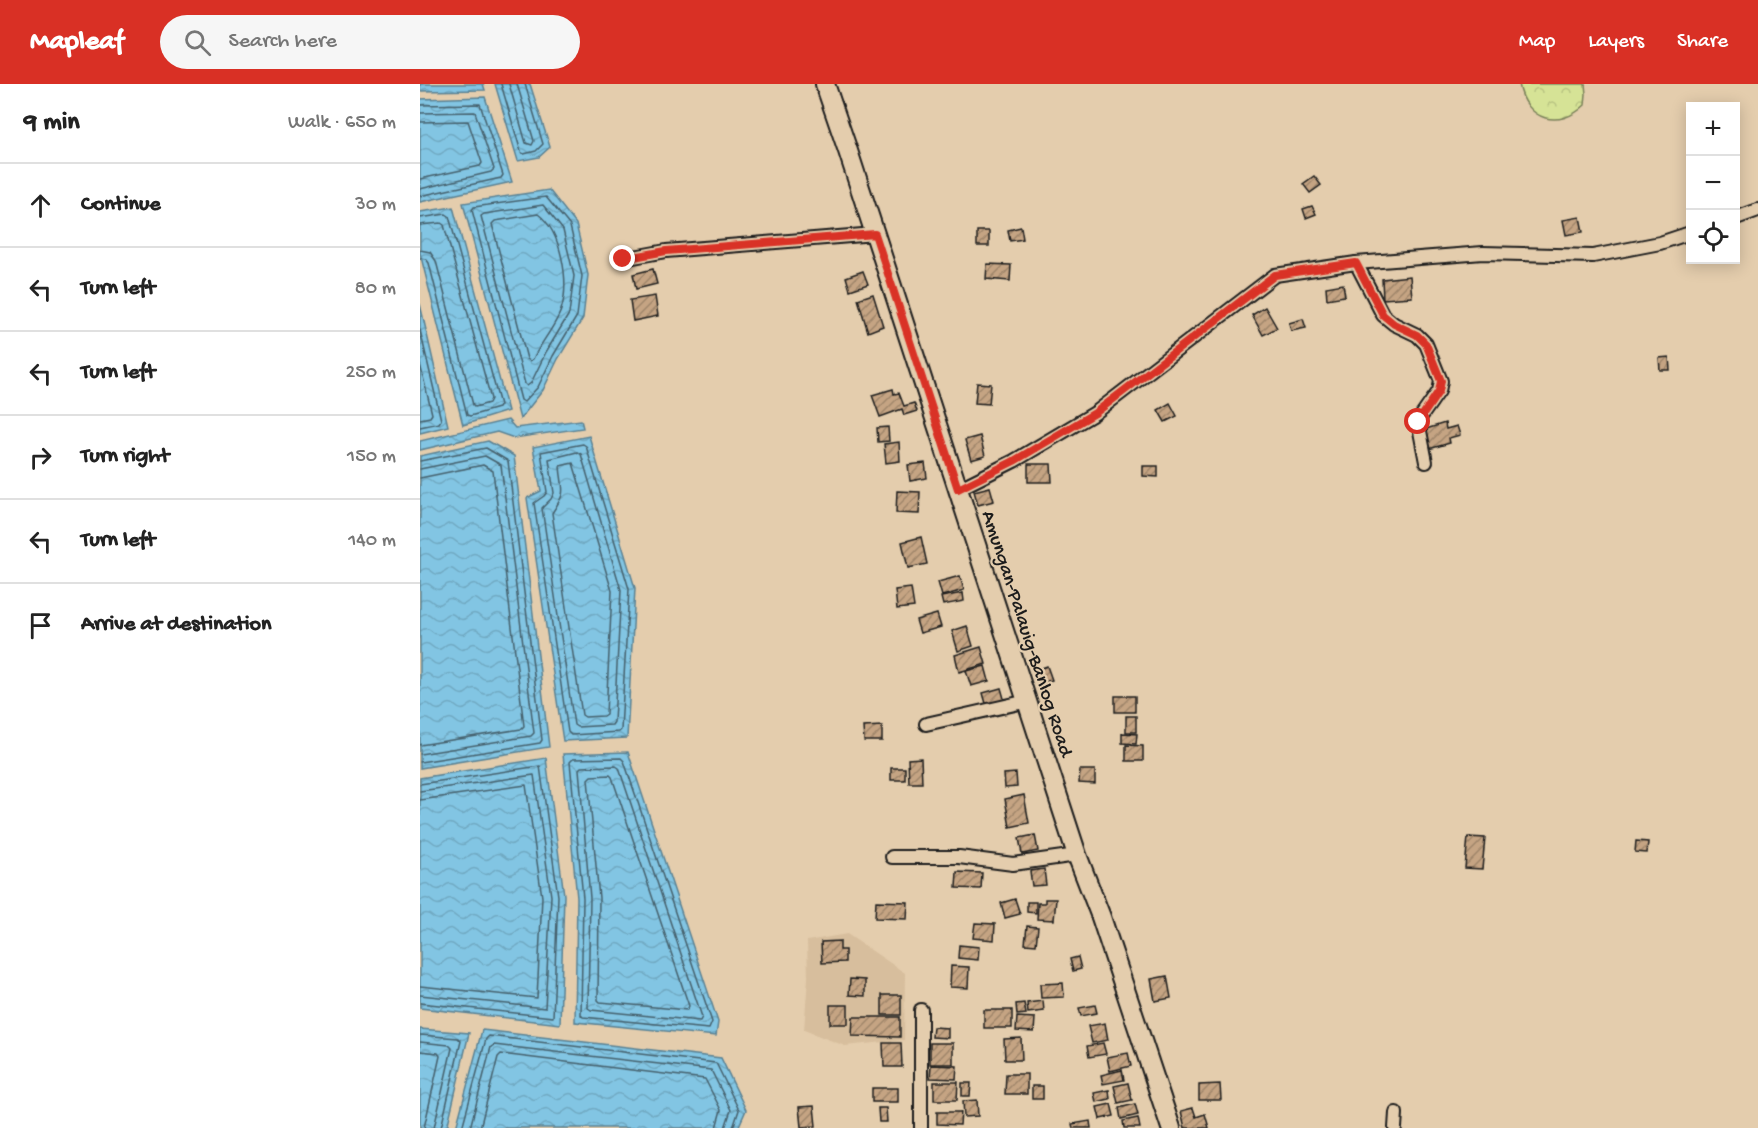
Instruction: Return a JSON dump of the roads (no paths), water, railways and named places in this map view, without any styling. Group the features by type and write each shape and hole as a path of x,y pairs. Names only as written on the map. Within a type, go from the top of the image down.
{"main road":[{"name":"Amungan-Palauig-Banlog Road","path":"825,84 1077,855 1101,917 1159,1098 1171,1128"}],"street":[{"path":"1740,217 1758,210"},
{"path":"623,259 666,251 875,234"},
{"path":"958,489 1014,461 1095,413 1275,275 1356,263 1483,253 1593,256 1660,243 1686,234"},
{"path":"1356,263 1383,315 1394,324 1417,335 1426,344 1441,381 1439,391 1418,422 1426,462"},
{"path":"926,724 1028,701"},
{"path":"892,857 959,857 1013,864 1077,855"},
{"path":"921,1010 921,1128"},
{"path":"1395,1128 1396,1113"}],"water":[{"path":"420,84 483,84 485,90 420,91"},
{"path":"495,84 530,84 550,147 539,157 518,161"},
{"path":"485,97 512,182 420,202 420,99"},
{"path":"549,190 576,224 588,275 583,318 558,359 543,390 520,419 463,203"},
{"path":"453,207 508,411 463,425 420,253 420,212"},
{"path":"420,304 448,426 420,433"},
{"path":"508,420 515,428 581,420 583,428 514,438 497,432 420,450 420,441"},
{"path":"589,436 635,588 627,738 563,741 527,498 541,491 533,447"},
{"path":"488,441 514,456 549,747 420,768 420,456"},
{"path":"628,752 718,1022 716,1036 575,1022 577,898 563,754"},
{"path":"546,758 564,895 560,1024 420,1008 420,778"},
{"path":"420,1029 469,1033 447,1128 420,1128"},
{"path":"482,1030 721,1058 746,1110 738,1128 456,1128"}]}
